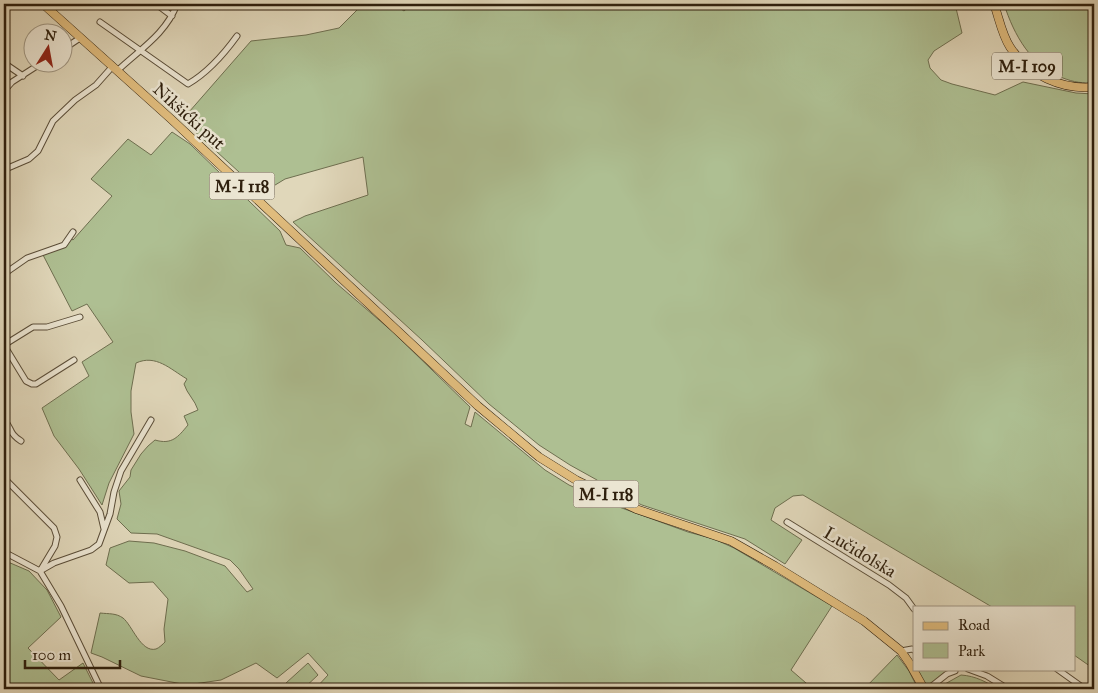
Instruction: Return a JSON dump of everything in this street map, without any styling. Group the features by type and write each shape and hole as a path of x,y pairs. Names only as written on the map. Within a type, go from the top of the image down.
{"main road":[{"name":"Nikšićki put","path":"43,4 171,119 478,406 539,457 576,480 622,503 731,541 748,549 864,621 901,651"},
{"name":"M-I 109","path":"994,4 1007,42 1015,54 1027,66 1047,79 1061,84 1078,88 1094,87"},
{"name":"M-I 118","path":"901,651 913,669"},
{"name":"M-I 118","path":"913,670 924,689"}],"street":[{"path":"156,4 172,16"},
{"path":"8,168 29,159 38,151 53,122 75,100 160,34 172,16 177,4"},
{"path":"100,22 188,84 196,80 218,59 237,36"},
{"path":"72,43 80,38"},
{"path":"4,63 23,76"},
{"path":"4,91 12,82 29,72"},
{"path":"4,274 27,258 64,245 73,232"},
{"path":"74,360 36,384 32,384 26,380 4,345 34,327 47,327 80,317"},
{"path":"4,420 8,423 13,436 21,441"},
{"path":"40,571 91,550 99,544 110,514 114,492 121,471 151,420"},
{"path":"4,478 54,528 57,537 55,546 40,571"},
{"path":"80,480 100,512 104,530"},
{"name":"Lučidolska","path":"788,522 889,585 906,598 913,608"},
{"path":"4,552 40,571 62,606 101,689"},
{"path":"901,651 913,650"},
{"path":"928,689 953,670"},
{"path":"971,670 986,676 1008,689"},
{"path":"1058,670 1086,689"}],"green space":[{"path":"363,4 394,4 404,11 412,4 955,4 962,33 934,51 928,60 930,68 941,80 995,95 1023,82 1076,93 1094,94 1094,669 1076,656 1076,606 990,606 803,495 793,496 775,508 771,520 802,540 785,564 745,539 642,505 611,491 597,480 539,445 489,404 293,222 305,216 368,195 363,157 285,179 262,193 182,120 251,41 306,35 339,28"},
{"path":"1004,4 1094,4 1094,82 1075,82 1052,73 1042,66 1025,48 1013,27"},
{"path":"172,132 190,144 280,231 286,245 300,248 336,283 393,332 470,407 465,424 471,427 475,412 545,470 569,485 608,503 688,532 714,539 734,548 832,606 791,670 813,689 315,689 328,675 308,653 277,678 256,663 221,680 187,685 141,676 91,653 100,613 115,614 123,618 146,647 156,649 165,642 164,629 168,599 153,582 129,583 106,565 110,548 129,541 154,543 185,551 225,566 247,592 253,589 230,560 157,534 131,533 117,519 121,504 119,491 130,477 131,470 141,454 155,440 170,441 178,436 188,425 184,416 198,410 184,384 187,379 156,361 150,360 136,363 131,391 134,434 109,483 102,505 79,469 54,436 42,408 89,376 82,362 113,342 87,304 72,311 42,253 64,245 69,237 73,240 112,196 91,179 128,139 151,155"},
{"path":"8,562 29,571 47,590 61,617 28,648 59,680 83,663 96,689 4,689 4,568"},
{"path":"897,655 909,671 918,689 864,689"},
{"path":"308,663 318,675 303,689 292,689 286,683"},
{"path":"917,670 947,671 928,686 924,684"},
{"path":"961,675 976,678 998,689 936,689"}]}
